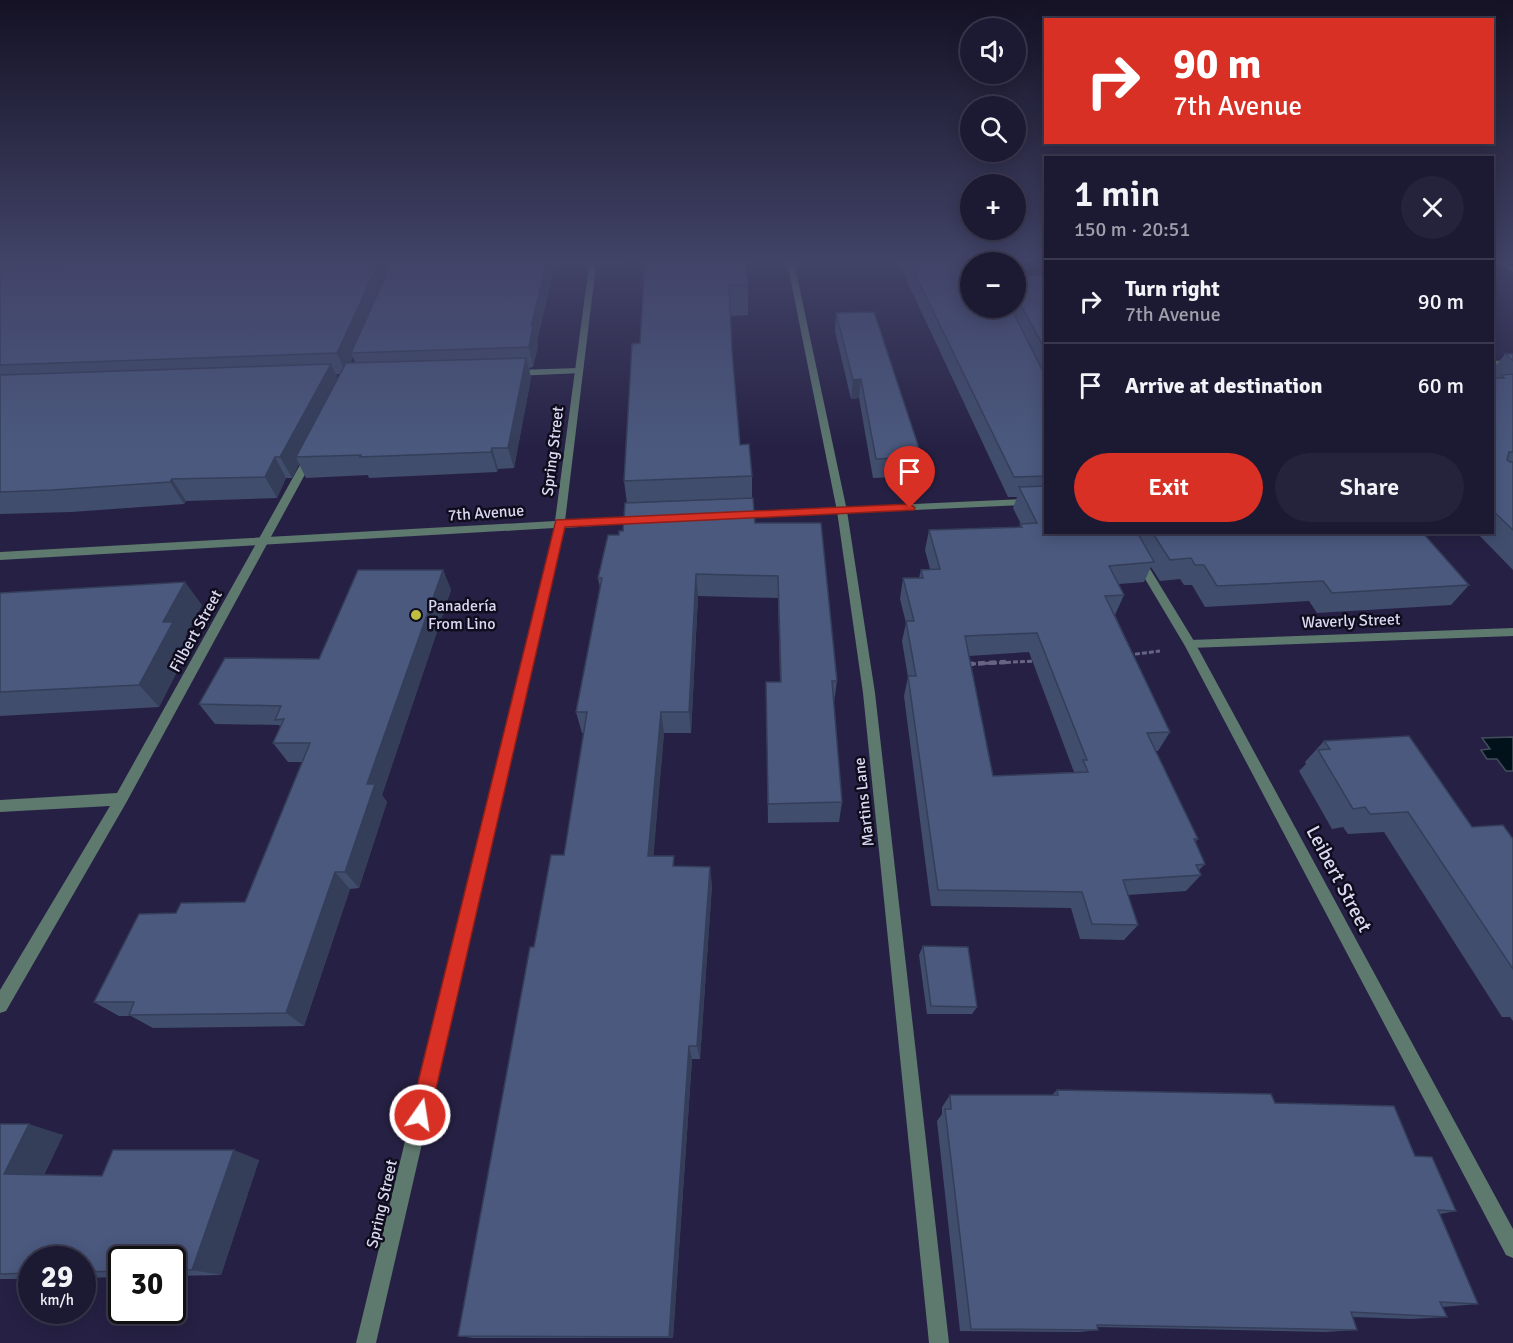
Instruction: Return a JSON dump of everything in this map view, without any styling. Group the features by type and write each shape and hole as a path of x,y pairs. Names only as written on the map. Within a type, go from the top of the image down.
{"street":[{"name":"Spring Street","path":"366,1343 560,523 585,325"},
{"name":"Martins Lane","path":"803,325 842,511 869,693 939,1343"},
{"path":"1494,363 1513,362"},
{"path":"500,373 579,371"},
{"name":"Filbert Street","path":"0,1005 121,799 264,543 318,440"},
{"path":"724,516 1044,501"},
{"name":"7th Avenue","path":"0,556 264,543 654,519"},
{"name":"Leibert Street","path":"1134,553 1190,644 1513,1248"},
{"name":"Waverly Street","path":"1190,644 1513,632"},
{"path":"0,806 121,799"}],"path":[{"path":"1121,656 1190,644"},
{"path":"960,665 1043,660"}],"water":[{"path":"1513,737 1513,771 1506,771 1497,759 1487,759 1481,750 1490,749 1482,738"}],"building":[{"path":"0,325 350,325 337,353 0,365"},
{"path":"364,325 533,326 529,347 351,353"},
{"path":"641,325 731,325 740,445 749,444 752,476 624,481 632,344 640,343"},
{"path":"839,325 878,325 922,457 876,459 861,379 853,380"},
{"path":"940,325 1019,325 1044,373 1044,476 1014,477"},
{"path":"1032,325 1044,325 1044,347"},
{"path":"1505,354 1513,354 1513,361"},
{"path":"526,358 508,448 492,448 491,452 296,457 346,363"},
{"path":"331,364 280,457 275,457 265,477 172,479 170,482 0,492 0,375"},
{"path":"1513,374 1513,452 1509,452 1507,460 1513,462 1513,530 1494,512 1494,378 1504,378 1501,375"},
{"path":"1044,486 1044,534 1138,534 1154,562 1109,566 1124,595 1105,596 1170,732 1147,733 1198,839 1194,839 1205,864 1196,865 1201,875 1123,880 1138,925 1092,924 1082,892 938,890 908,676 916,676 906,621 914,621 903,578 923,578 921,570 940,569 929,530 1022,527 1020,524 1037,523 1019,487","holes":["1037,633 1087,760 1083,760 1088,772 993,776 965,636"]},
{"path":"753,498 755,523 821,523 837,681 832,681 842,802 768,804 766,682 781,682 778,576 696,574 689,712 661,712 648,856 674,856 673,866 710,867 697,1046 689,1046 669,1337 458,1336 530,947 534,947 551,855 564,855 587,712 576,712 602,578 598,578 608,535 619,535 619,531 623,531 625,503"},
{"path":"1153,534 1424,534 1469,585 1332,593 1323,581 1217,586 1204,565 1195,565 1191,558 1170,560"},
{"path":"358,570 443,570 367,784 375,784 345,872 335,872 286,1013 129,1015 134,1002 94,1002 139,914 176,913 181,903 245,902 310,743 273,743 284,719 275,720 281,706 199,704 225,658 319,659"},
{"path":"185,582 163,622 173,622 139,685 0,692 0,593"},
{"path":"1409,736 1472,827 1503,825 1513,839 1513,969 1408,812 1370,814 1365,807 1353,809 1318,750 1330,749 1324,741"},
{"path":"923,946 968,947 977,1007 931,1006"},
{"path":"1057,1090 1271,1094 1275,1103 1394,1106 1415,1156 1432,1157 1456,1211 1438,1210 1478,1304 1440,1302 1447,1317 1351,1312 1357,1330 1097,1325 1098,1330 971,1329 945,1109 951,1109 950,1095 1058,1095"},
{"path":"0,1124 29,1124 4,1174 102,1176 113,1150 234,1150 192,1270 186,1270 186,1246 108,1246 108,1271 96,1272 96,1246 18,1246 18,1273 0,1274"}],"place":[{"name":"Panadería From Lino","path":"416,615"}],"route":[{"path":"420,1115 560,523 910,508"}]}
